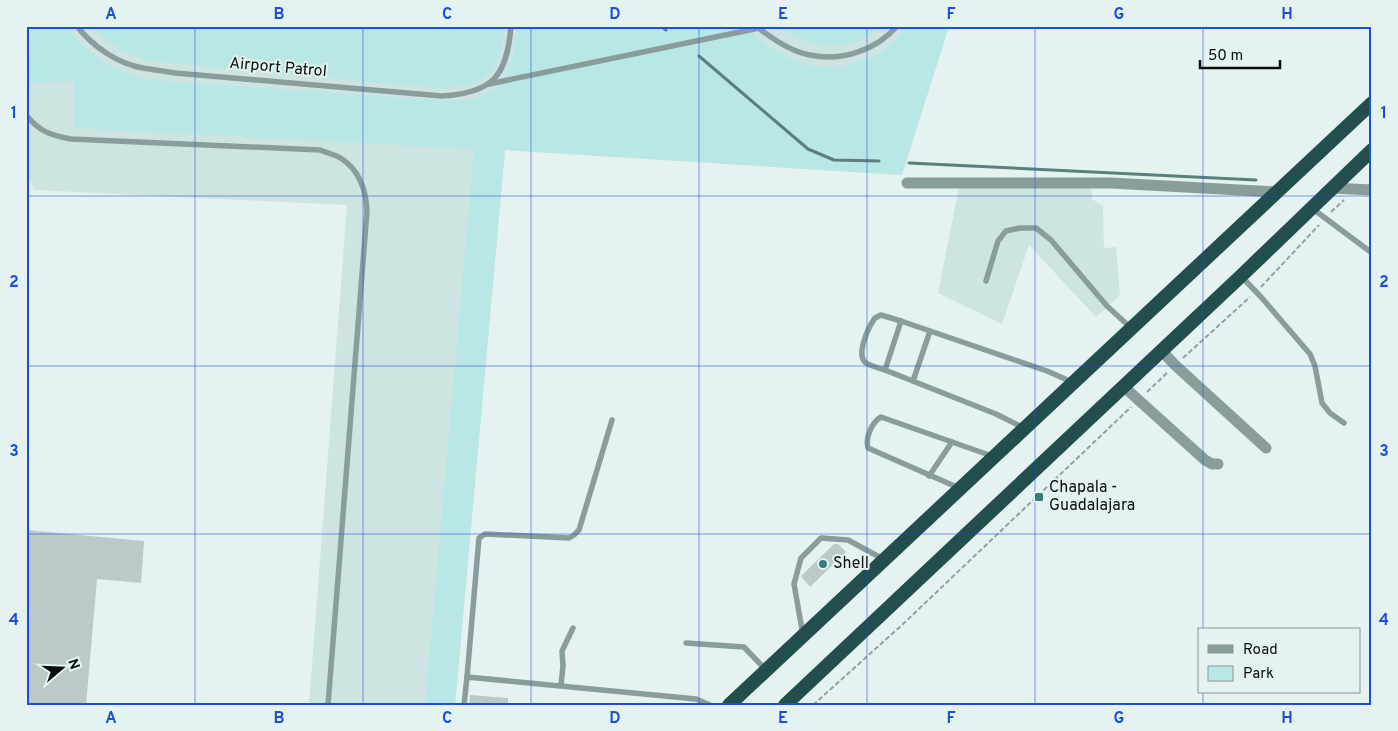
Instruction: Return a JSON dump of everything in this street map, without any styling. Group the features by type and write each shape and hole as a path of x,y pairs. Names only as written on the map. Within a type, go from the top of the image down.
{"highway":[{"path":"729,705 1372,103"},
{"path":"784,705 1241,276 1372,150"}],"street":[{"path":"907,183 1111,184 1277,192"},
{"path":"1332,188 1372,190"},
{"path":"1161,350 1266,448"},
{"path":"1123,386 1205,460 1212,464 1218,464"}],"lane":[{"name":"Airport Patrol","path":"77,26 100,48 118,60 142,68 175,73 442,96 468,93 489,84 758,27 787,46 809,55 826,57 845,56 862,51 879,42 898,26"},
{"path":"489,84 498,74 504,62 508,51 511,26"},
{"path":"26,115 34,124 49,135 71,139 320,150 342,159 359,176 366,195 367,210 328,705"},
{"path":"1311,208 1372,252"},
{"path":"986,281 998,241 1006,231 1020,228 1036,228 1051,240 1107,306 1132,328"},
{"path":"1241,276 1310,354 1315,366 1322,403 1330,413 1344,423"},
{"path":"1025,428 996,414 866,362 862,356 861,349 875,318 881,316 930,331 1074,382"},
{"path":"885,370 901,322"},
{"path":"912,381 930,331"},
{"path":"960,489 868,448 866,442 875,421 881,417 994,457"},
{"path":"464,705 479,538 485,534 569,538 574,535 579,530 612,420"},
{"path":"929,476 952,442"},
{"path":"804,636 794,584 802,558 821,538 848,540 884,560"},
{"path":"561,685 562,651 573,628"},
{"path":"686,643 744,646 766,670"},
{"path":"467,677 696,699 710,705"}],"path":[{"path":"813,705 902,625 1175,365 1256,292 1354,189"}],"shaded area":[{"path":"26,26 949,26 902,175 505,150 455,705 309,705 347,205 34,190 26,175"},
{"path":"959,187 1091,188 1092,199 1103,206 1104,248 1116,247 1120,295 1096,317 1029,245 1002,324 938,293"}],"green space":[{"path":"33,26 66,26 89,51 106,64 147,79 450,101 482,95 502,82 512,59 517,26 743,26 770,47 798,62 828,67 845,65 876,56 892,44 908,26 949,26 902,175 505,150 455,705 425,705 474,149 75,128 74,81 28,83"},
{"path":"92,26 504,26 500,55 490,73 472,84 443,89 148,61 117,48"},
{"path":"776,26 884,26 856,42 830,46 804,41"}],"building":[{"path":"26,530 144,541 141,583 97,579 86,705 26,705"},
{"name":"Shell","path":"834,544 838,544 846,552 810,587 801,576"},
{"path":"470,695 508,698 508,705 469,705"}],"waterway":[{"path":"661,26 666,30"},
{"path":"699,56 808,149 834,160 879,161"},
{"path":"909,163 1256,180"}],"place":[{"name":"Chapala - Guadalajara","path":"1039,497"},
{"name":"Shell","path":"823,564"}]}
